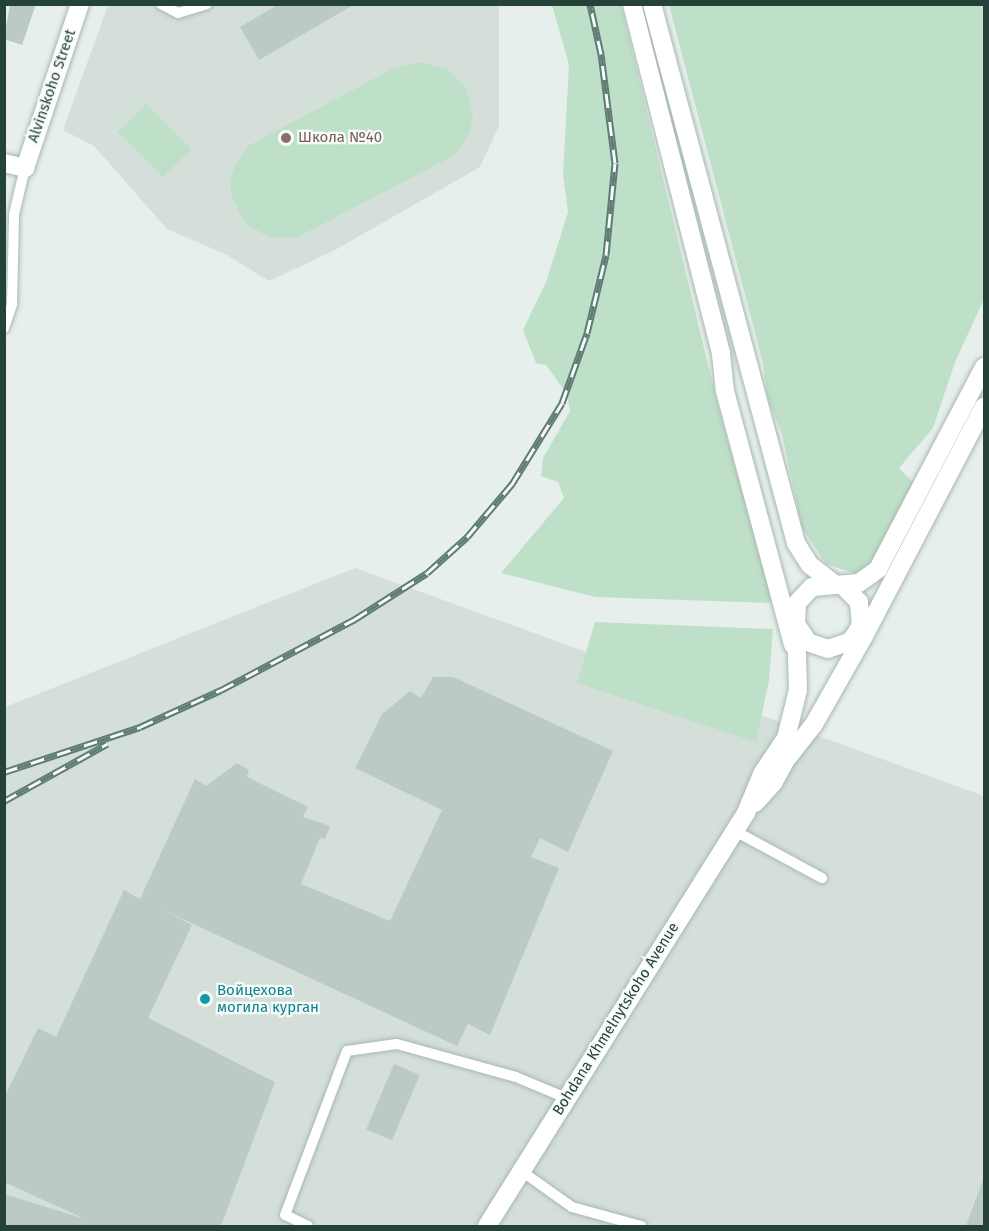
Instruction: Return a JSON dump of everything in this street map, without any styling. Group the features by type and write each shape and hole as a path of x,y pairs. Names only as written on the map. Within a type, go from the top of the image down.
{"main road":[{"name":"Alvinskoho Street","path":"25,168 80,4"},
{"path":"632,4 721,354 725,391 797,670"},
{"path":"652,4 796,543 810,565 859,602 861,624"},
{"path":"4,163 25,168"},
{"path":"721,354 736,387 795,619 808,642 817,648 828,649 849,642"},
{"path":"795,619 797,603 812,587 839,585 868,578 878,569 984,367"},
{"name":"Bohdana Khmelnytskoho Avenue","path":"789,756 814,724 880,606 984,406"},
{"name":"Bohdana Khmelnytskoho Avenue","path":"746,813 773,783 849,642 861,624 880,606"},
{"name":"Bohdana Khmelnytskoho Avenue","path":"487,1227 520,1170 746,813 793,719 797,670 795,619"}],"lane":[{"path":"161,4 178,14 207,4"},
{"path":"4,328 12,305 14,214 25,168"},
{"path":"735,831 822,878"},
{"path":"308,1227 285,1215 348,1051 397,1044 516,1077 566,1098"},
{"path":"520,1170 572,1207 640,1227"}],"shaded area":[{"name":"Школа №40","path":"108,5 499,5 499,126 480,167 335,250 269,281 227,255 167,229 94,146 63,130"},
{"path":"355,568 984,796 984,1226 5,1226 5,707"}],"green space":[{"path":"552,5 621,5 720,414 774,603 595,597 501,573 564,498 558,482 541,476 543,458 570,411 567,394 546,365 536,363 523,330 546,282 568,212 563,174 569,65"},
{"path":"669,5 984,5 984,299 955,362 933,428 899,468 915,485 871,567 854,573 826,564 802,528 782,434 768,400 763,363"},
{"path":"421,62 448,70 467,90 473,117 470,131 455,155 296,238 268,237 244,222 232,197 230,183 233,170 248,146 394,68"},
{"path":"146,104 191,149 163,178 118,132"},
{"path":"595,622 773,629 769,680 756,742 577,683"}],"building":[{"path":"10,4 36,4 22,45 4,39"},
{"path":"279,4 355,4 259,60 240,27"},
{"path":"433,677 453,677 613,751 568,852 540,838 531,857 559,868 490,1035 468,1024 457,1046 163,910 192,925 148,1018 275,1082 221,1226 4,1226 4,1194 85,1219 4,1182 4,1098 38,1028 56,1037 124,890 140,899 195,779 206,786 237,763 249,770 247,777 308,807 303,817 330,826 325,839 320,838 301,884 390,921 442,810 355,768 382,714 410,691 421,698"},
{"path":"394,1064 420,1075 392,1140 366,1129"},
{"path":"984,1177 984,1226 966,1226"}],"railway":[{"path":"4,772 140,727 221,690 355,619 427,573 467,537 512,484 562,403 587,333 606,255 615,163 601,54 590,4"},
{"path":"4,801 107,744"}],"place":[{"name":"Школа №40","path":"286,138"},
{"name":"Войцехова могила курган","path":"205,999"}]}
